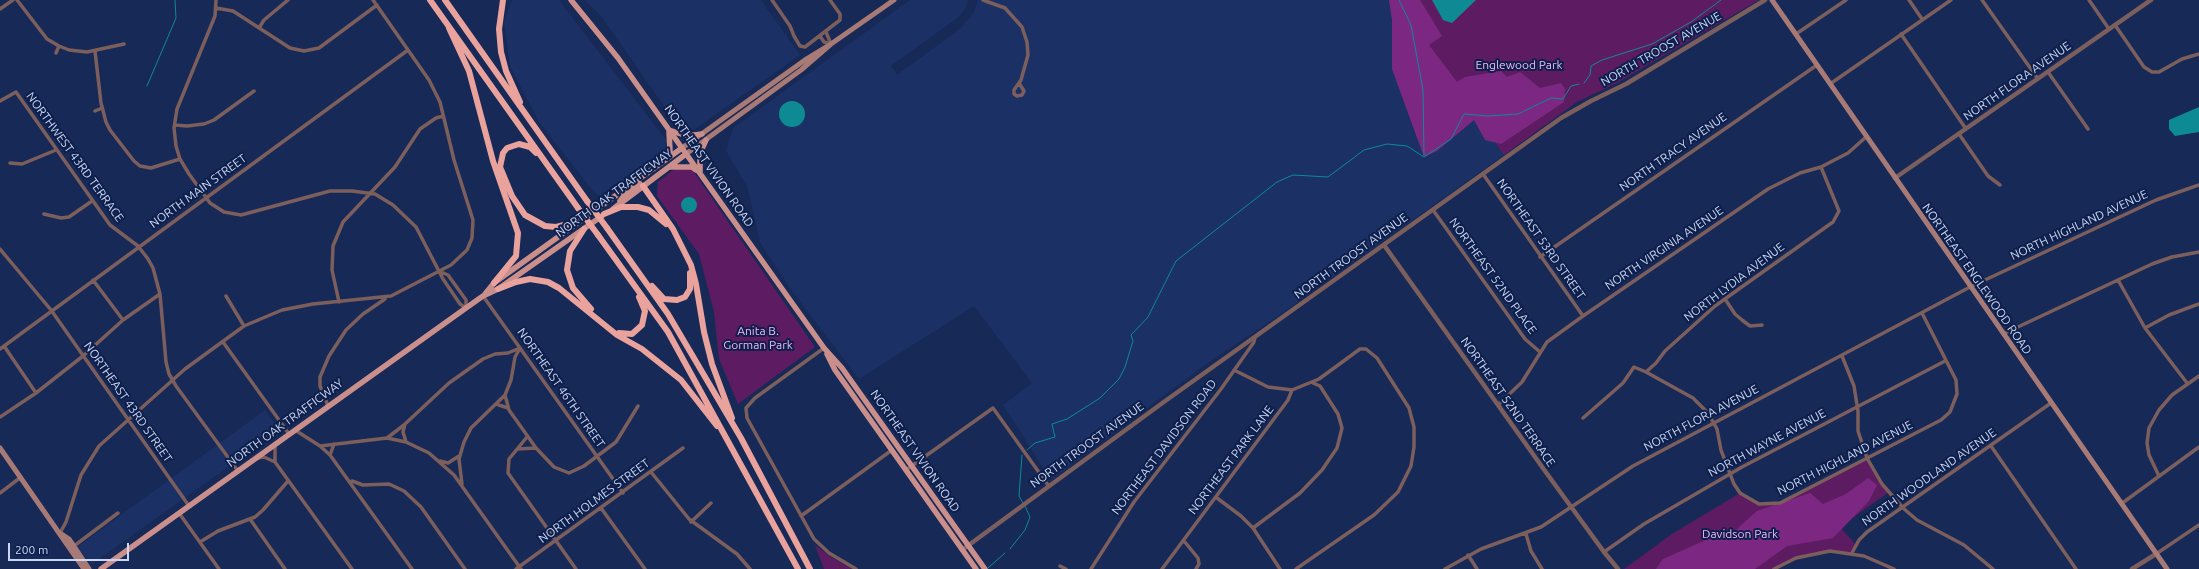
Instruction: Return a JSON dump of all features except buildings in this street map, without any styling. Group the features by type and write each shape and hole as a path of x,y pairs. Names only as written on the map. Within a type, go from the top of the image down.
{"highway":[{"path":"430,0 668,332 798,569"},
{"path":"445,0 668,314 740,438 810,569"},
{"path":"503,0 498,29 501,52 506,71 524,113"},
{"path":"449,28 469,71 493,161 518,233 516,256 494,283"},
{"path":"544,160 526,145 519,144 507,148 501,160 500,167 512,196 525,215 545,226 556,227 580,221"},
{"path":"643,186 674,229 691,265 712,364 740,438"},
{"path":"604,214 621,208 638,207 649,210 660,217 674,236 690,272 690,289 685,297 677,300 667,300 639,274"},
{"path":"584,229 568,256 567,270 570,282 585,304 603,320 619,333 629,334 641,327 644,320 645,311 625,271"},
{"path":"498,290 516,282 530,279 548,282 560,288 601,323 642,349 681,380 724,434"}],"main road":[{"name":"NORTHEAST VIVION ROAD","path":"571,0 602,36 824,348 842,368 985,569"},
{"name":"NORTH OAK TRAFFICWAY","path":"101,569 483,296 498,290 618,205 801,70 831,44 894,0"},
{"name":"NORTHEAST ENGLEWOOD ROAD","path":"1773,0 1866,137 2167,569"},
{"name":"NORTH OAK TRAFFICWAY","path":"483,296 494,283 820,50 831,44"},
{"path":"664,161 670,150 669,130 687,136 702,134"},
{"path":"700,174 700,153 706,140"},
{"path":"618,205 624,196 673,160 682,148"},
{"path":"668,168 678,165 692,167 700,174"},
{"name":"NORTHEAST VIVION ROAD","path":"824,348 835,370 975,569"},
{"path":"0,448 84,569"},
{"path":"60,533 66,535 89,569"}],"street":[{"path":"0,9 13,0"},
{"path":"18,0 46,39 59,46 78,51 95,51 124,44"},
{"path":"216,0 216,8 208,35 177,109 175,125 175,139 180,159 206,197 219,210 230,214 241,215 318,193 341,190 376,195 393,205 416,226 441,272 443,279 460,304 466,308"},
{"path":"259,28 264,20 288,0"},
{"path":"328,406 320,386 324,366 346,330 374,306 387,298 441,272 451,265 467,250 472,238 473,220 454,160 434,88 373,0"},
{"path":"772,0 790,26 800,46 804,47 826,32 840,20 840,14 830,0"},
{"path":"983,0 1005,8 1022,27 1027,42 1028,55 1019,83"},
{"name":"NORTH TROOST AVENUE","path":"962,550 1048,485 1573,110 1626,84 1764,0"},
{"path":"1796,34 1846,0"},
{"path":"1909,0 1922,19"},
{"path":"1830,84 1950,0"},
{"path":"1982,0 2038,79"},
{"path":"2089,0 2109,29"},
{"name":"NORTH FLORA AVENUE","path":"1895,178 2151,0"},
{"path":"216,8 233,11 290,48 307,51 321,46 376,5"},
{"path":"2115,25 2144,67 2152,72 2159,72 2182,60 2199,54"},
{"path":"826,32 831,44"},
{"path":"1901,34 1966,129"},
{"path":"820,36 824,42 831,44"},
{"path":"56,53 59,46"},
{"name":"NORTH MAIN STREET","path":"2,347 138,246 408,50"},
{"path":"95,51 102,108 110,130 137,164 148,168 157,168 180,159"},
{"name":"NORTH TRACY AVENUE","path":"1540,257 1817,65"},
{"path":"2048,72 2088,129"},
{"path":"175,125 187,126 204,124 214,120 254,91"},
{"name":"NORTHWEST 43RD TERRACE","path":"0,101 16,92 92,201 114,229 138,246"},
{"path":"95,110 102,108"},
{"path":"339,302 332,270 333,243 343,222 402,159 420,129 436,118 443,116"},
{"path":"1958,134 1988,176 2000,185"},
{"name":"NORTH VIRGINIA AVENUE","path":"1498,405 1522,382 1547,342 1768,189 1800,173 1821,167 1854,149 1866,137"},
{"path":"10,163 22,164 56,150"},
{"name":"NORTH LYDIA AVENUE","path":"1646,372 1674,341 1724,299 1833,222 1839,214 1839,208 1821,167"},
{"name":"NORTHEAST 53RD STREET","path":"1483,174 1583,316"},
{"name":"NORTH HIGHLAND AVENUE","path":"1970,287 2156,200 2199,185"},
{"path":"374,189 376,195"},
{"path":"363,192 365,199"},
{"path":"44,214 61,218 69,217 92,201"},
{"name":"NORTHEAST 52ND PLACE","path":"1433,210 1525,339 1540,352"},
{"name":"NORTHEAST 52ND TERRACE","path":"1384,245 1604,552 1618,569"},
{"path":"138,246 153,268 160,294 166,362 172,379 238,471"},
{"name":"NORTHEAST 43RD STREET","path":"0,250 51,310 129,418 189,506"},
{"path":"2003,334 2162,259 2199,252"},
{"path":"441,272 448,275 466,300 466,308"},
{"path":"93,280 123,320"},
{"path":"2118,280 2145,328 2187,383"},
{"name":"NORTH FLORA AVENUE","path":"1445,569 1468,555 1541,527 1633,466 1713,422 1842,356 1970,287"},
{"path":"0,417 36,393 83,356 123,320 160,294"},
{"path":"226,296 244,326"},
{"name":"NORTHEAST 46TH STREET","path":"483,296 623,493"},
{"path":"60,533 66,522 78,482 88,461 104,440 172,379 244,326 282,310 339,302 387,298"},
{"path":"372,299 374,306"},
{"path":"1724,299 1735,314 1750,326 1762,325"},
{"path":"2145,328 2169,315 2199,304"},
{"path":"1922,313 1945,361"},
{"name":"NORTHEAST DAVIDSON ROAD","path":"1091,569 1134,502 1234,370 1254,342 1255,337"},
{"path":"223,342 289,434"},
{"path":"2,347 36,393"},
{"path":"387,438 466,370 495,354 510,352 520,348"},
{"path":"463,487 460,477 460,455 464,442 471,428 505,395 511,380 515,358 520,348"},
{"path":"824,348 755,398 746,408 747,418 814,539 829,553 856,569"},
{"path":"1234,370 1268,387 1292,390 1319,379 1360,349 1366,348 1374,355 1409,408 1414,427 1414,447 1411,466 1398,492 1380,510 1296,569"},
{"path":"510,352 515,358"},
{"path":"1842,356 1851,376 1858,406 1858,431 1867,458 1882,484 1903,508 1931,528 1964,545 1993,569"},
{"name":"NORTH HIGHLAND AVENUE","path":"1730,474 1737,489 1744,497 1754,502 1770,505 1785,501 1941,420 1953,408 1957,394 1957,384 1954,375 1945,361"},
{"name":"NORTH WAYNE AVENUE","path":"1604,552 1644,524 1730,474 1945,361"},
{"path":"1582,418 1623,383 1634,367 1646,372 1697,401 1708,413 1718,434 1721,450 1730,474"},
{"path":"2159,476 2149,455 2147,443 2149,428 2165,402 2187,383 2199,376"},
{"path":"1253,528 1300,493 1322,470 1337,448 1342,428 1338,414 1320,386 1314,382 1310,383"},
{"name":"NORTHEAST PARK LANE","path":"1162,569 1217,498 1288,400 1292,390"},
{"path":"505,395 508,408 536,448 554,468 569,473 579,470 610,447 621,436 638,406"},
{"name":"NORTH WOODLAND AVENUE","path":"1852,553 1859,540 1867,532 2051,403"},
{"path":"496,404 508,408"},
{"path":"906,470 993,408 1048,485"},
{"path":"405,424 403,432 406,442"},
{"path":"295,430 320,446 330,455 359,492 412,569"},
{"path":"527,437 508,462 509,475 576,569"},
{"path":"320,446 387,438 406,442 439,461 463,487 519,568"},
{"path":"275,444 275,462"},
{"path":"330,455 334,444"},
{"path":"1991,446 2076,569"},
{"path":"2121,504 2199,447"},
{"path":"516,450 536,448"},
{"name":"NORTH HOLMES STREET","path":"519,568 683,448"},
{"path":"801,516 892,450"},
{"path":"439,461 448,463 460,455"},
{"path":"256,458 264,457 275,462 352,569"},
{"path":"651,472 673,502 691,522 737,554 750,569"},
{"path":"0,493 20,477"},
{"path":"200,542 218,530 250,519 263,510 288,481"},
{"path":"351,481 364,485 389,484 397,486 412,497 465,569"},
{"path":"359,492 364,485"},
{"path":"1217,498 1241,516 1253,528 1280,569"},
{"path":"691,522 710,503"},
{"path":"601,508 645,569"},
{"path":"74,546 118,513"},
{"path":"179,513 219,569"},
{"path":"250,519 286,569"},
{"path":"2132,569 2199,525"},
{"path":"1526,534 1531,551 1542,569"},
{"path":"1184,541 1198,558 1199,564 1196,569"},
{"path":"1774,569 1796,558 1817,552 1830,551 1852,553 1874,560 1894,569"},
{"path":"1468,555 1477,569"},
{"path":"975,569 981,564"},
{"path":"1060,566 1066,569"}],"shaded area":[{"path":"512,0 559,0 667,141 665,152 602,198 592,190 539,122 510,66 504,22"},
{"path":"584,0 761,0 800,55 695,129 680,129 601,16"},
{"path":"910,0 968,0 966,7 960,16 891,66 897,75 961,28 973,14 978,0 1394,0 1504,155 1271,321 1209,362 1051,480 1003,405 1032,383 974,306 859,379 789,287 760,242 747,186 726,151 733,128"},
{"path":"1432,0 1476,0 1452,23 1443,20"},
{"path":"792,101 801,105 805,114 801,123 792,127 783,123 779,114 783,105"},
{"path":"2199,107 2199,132 2175,136 2169,129 2169,120"},
{"path":"689,197 696,202 697,205 692,212 689,213 682,208 681,205 686,198"},
{"path":"265,410 280,430 92,564 77,547"}],"green space":[{"path":"1389,0 1420,0 1442,36 1429,45 1457,82 1465,77 1501,71 1507,77 1520,72 1540,88 1561,83 1565,89 1564,102 1501,144 1485,140 1474,120 1437,151 1424,157 1392,69 1392,20"},
{"name":"Englewood Park","path":"1394,0 1759,0 1617,83 1577,102 1504,155"},
{"name":"Anita B. Gorman Park","path":"677,167 691,168 815,347 738,404 719,359 714,312 699,254 657,196 658,182"},
{"name":"Davidson Park","path":"1867,458 1889,492 1840,527 1856,545 1852,553 1817,552 1784,564 1776,569 1624,569 1672,534 1740,493 1749,500 1770,505 1789,498"},
{"path":"1868,478 1877,485 1869,501 1833,538 1787,546 1755,569 1656,569 1663,559 1717,535 1733,536 1739,527 1757,511 1810,493 1823,504 1846,494"},
{"path":"815,545 831,557 852,569 824,569"}],"waterway":[{"path":"147,86 176,18 175,0"},
{"path":"1399,0 1411,25 1423,90 1424,155"},
{"path":"1584,83 1590,75 1591,66 1602,60 1652,44 1691,22 1721,0"},
{"path":"1027,450 1035,443 1055,437 1052,424 1067,419 1100,398 1119,379 1125,367 1133,341 1131,335 1148,317 1176,261 1277,182 1293,175 1328,177 1364,150 1387,144 1407,146 1424,157 1451,139 1464,114 1488,116 1518,114 1551,98 1563,99 1571,86 1579,84"},
{"path":"1022,455 1019,496 1023,503"},
{"path":"1010,549 1025,530 1030,517 1025,506"},
{"path":"988,568 1005,553"}]}
